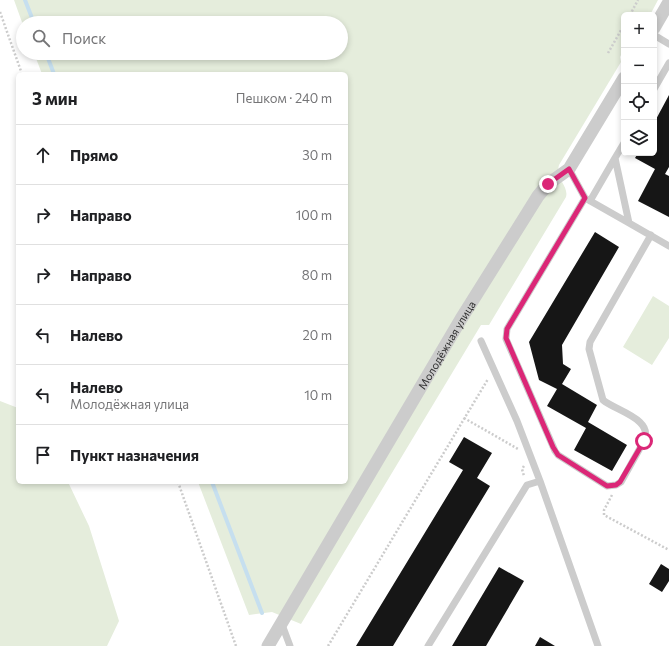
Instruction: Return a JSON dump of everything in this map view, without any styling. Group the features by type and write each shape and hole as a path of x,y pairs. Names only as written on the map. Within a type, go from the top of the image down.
{"street":[{"path":"657,23 669,2"},
{"name":"Молодёжная улица","path":"268,646 460,319 538,196 548,184 569,169 621,83"}],"lane":[{"path":"657,37 669,44"},
{"path":"657,84 669,63"},
{"path":"621,148 507,329 506,338 555,451 558,455 607,486 616,485 620,482 644,441 646,430 639,421 603,400 589,349 590,342 651,235"},
{"path":"615,158 629,223"},
{"path":"569,169 587,200 669,246"},
{"path":"481,341 518,421 598,646"},
{"path":"428,646 527,485 540,481"},
{"path":"281,622 290,646"}],"path":[{"path":"632,12 638,0"},
{"path":"0,12 16,57"},
{"path":"608,53 621,30"},
{"path":"17,60 21,72"},
{"path":"328,646 464,418 490,376 496,373"},
{"path":"464,418 524,453"},
{"path":"525,464 522,469 527,485"},
{"path":"179,484 236,646"},
{"path":"616,485 604,510 604,515 669,550"}],"green space":[{"path":"14,0 658,0 652,12 621,12 621,62 559,165 558,170 560,178 566,189 566,197 489,325 481,325 301,624 272,612 249,615 199,484 348,484 348,72 41,72 37,60 348,60 348,16 20,16"},
{"path":"653,296 669,306 669,338 652,365 623,347"},
{"path":"0,401 16,407 16,484 69,484 89,526 119,621 107,646 0,646"}],"building":[{"path":"669,95 669,167 665,174 669,176 669,217 638,201 655,169 635,158 636,156 657,156 657,117"},
{"path":"595,232 619,247 562,345 563,364 571,369 562,384 597,405 588,422 627,445 612,471 574,450 586,428 547,406 557,389 539,380 529,342"},
{"path":"464,437 492,453 477,478 490,486 393,646 356,646 463,470 449,462"},
{"path":"661,564 669,569 669,581 662,592 649,584"},
{"path":"499,567 524,581 486,646 452,646"},
{"path":"540,637 555,646 535,646"}],"waterway":[{"path":"25,0 31,16"},
{"path":"49,60 53,72"},
{"path":"213,484 262,613"}],"route":[{"path":"548,184 569,169 585,198 507,329 506,338 553,447 558,455 607,486 613,486 620,482 644,441"}]}
